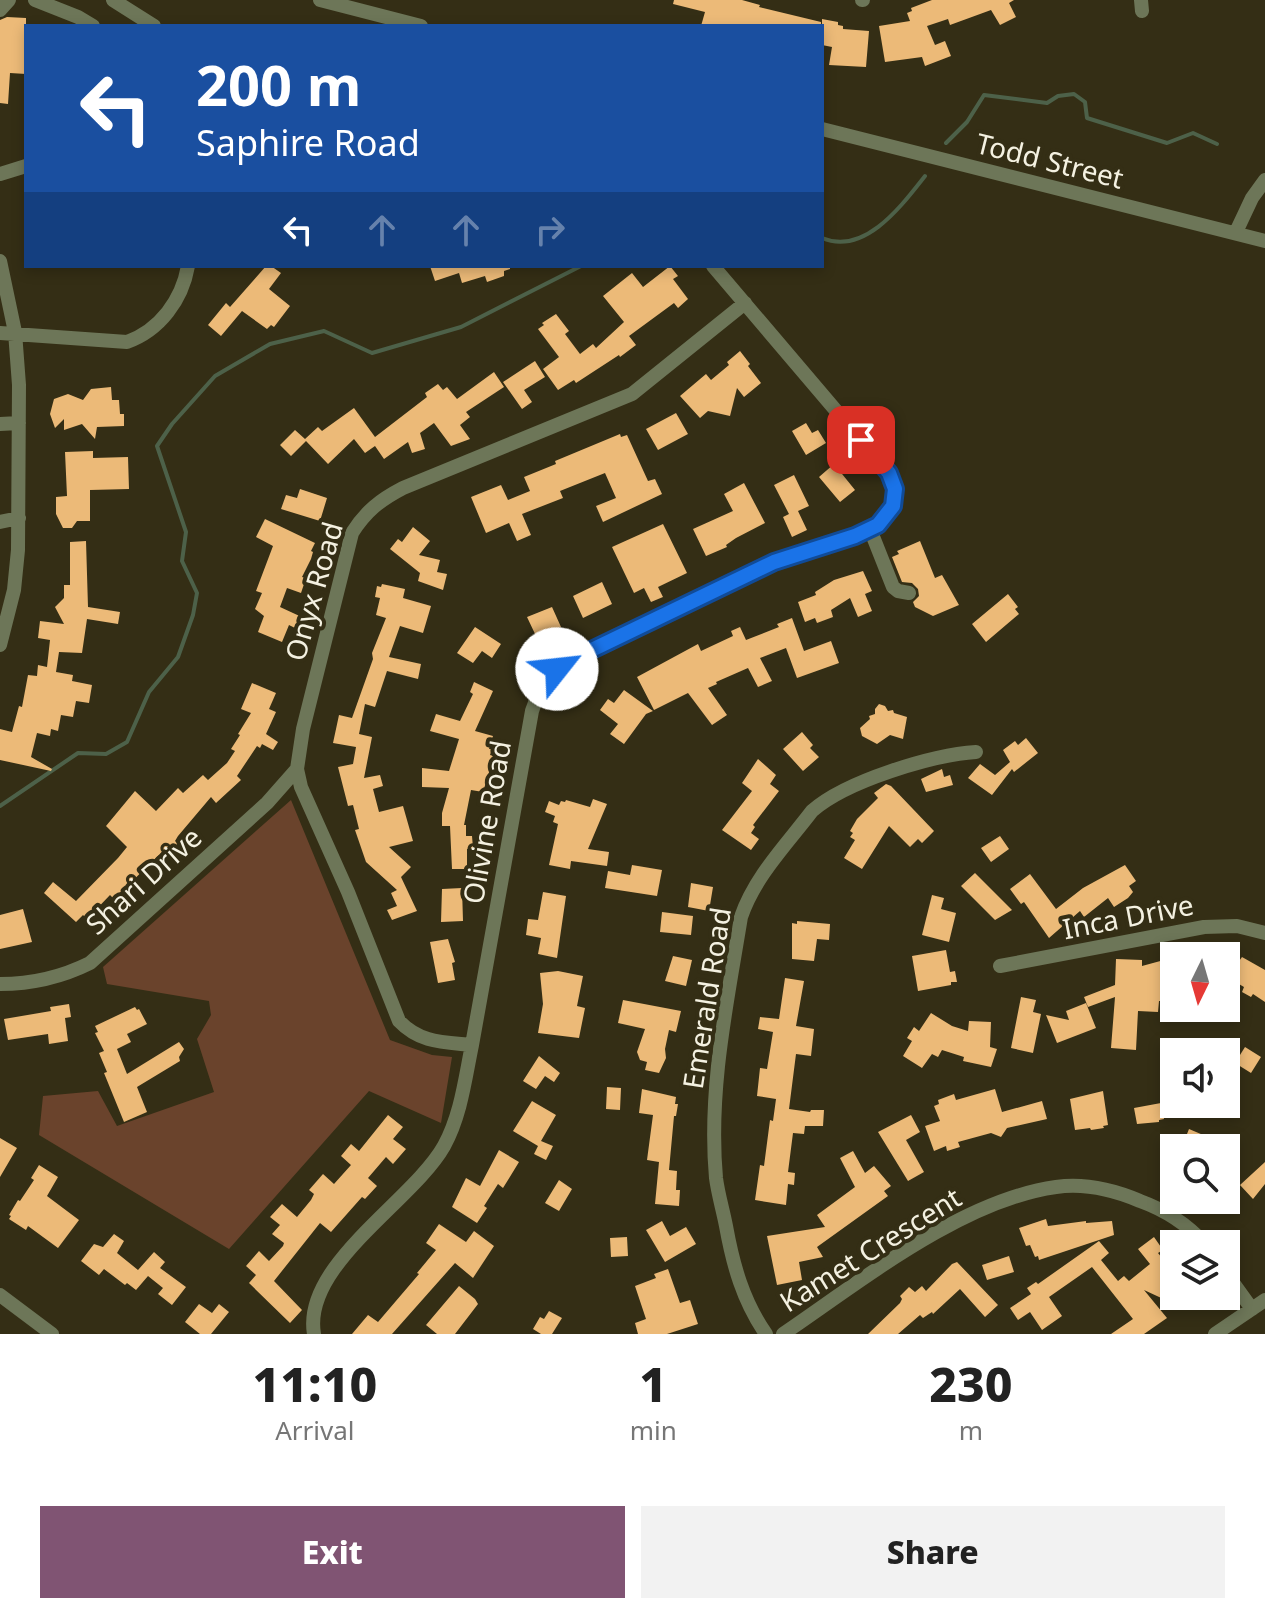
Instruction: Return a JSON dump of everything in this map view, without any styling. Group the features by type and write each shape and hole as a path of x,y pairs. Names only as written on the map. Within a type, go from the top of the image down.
{"street":[{"path":"0,10 9,0"},
{"path":"35,0 90,24"},
{"path":"113,0 151,24"},
{"path":"320,0 413,24"},
{"name":"Todd Street","path":"824,129 1265,241"},
{"path":"0,174 24,167"},
{"path":"1236,232 1252,198 1265,180"},
{"path":"0,261 19,423 18,550 5,604 0,645"},
{"path":"7,333 104,342 127,342 145,336 159,324 179,294 187,268"},
{"path":"715,268 889,473 895,489 890,513 870,529 893,587 909,593"},
{"name":"Onyx Road","path":"472,1045 422,1039 409,1032 399,1021 348,892 301,787 297,769 303,729 352,533 376,503 403,488 632,394 745,303"},
{"path":"0,424 19,423"},
{"path":"0,522 19,518"},
{"name":"Olivine Road","path":"314,1334 315,1309 323,1288 339,1263 443,1148 461,1100 532,711 545,681 575,658 751,572 870,529"},
{"name":"Emerald Road","path":"766,1334 756,1319 734,1267 716,1179 715,1085 741,917 753,887 823,801 930,759 976,752"},
{"name":"Shari Drive","path":"0,984 16,984 70,973 90,963 267,803 297,769"},
{"name":"Inca Drive","path":"1000,966 1204,927 1237,926 1265,933"},
{"name":"Kamet Crescent","path":"783,1334 940,1230 982,1210 1056,1187 1106,1190 1133,1198 1176,1218 1189,1230"},
{"path":"1240,1292 1252,1309"},
{"path":"0,1295 52,1334"},
{"path":"1215,1334 1265,1300"}],"shaded area":[{"path":"291,800 390,1040 432,1055 452,1057 441,1123 369,1091 229,1249 39,1135 43,1096 98,1091 117,1126 214,1092 197,1039 211,1015 209,1001 107,984 103,967"}],"building":[{"path":"674,0 742,0 821,24 702,24 705,12 673,4"},
{"path":"932,0 1014,0 1009,3 1016,17 1000,25 991,10 950,25 948,19 927,26 935,45 945,41 951,56 925,66 922,57 885,62 879,26 910,21 907,13 912,11 911,8"},
{"path":"7,17 26,18 24,74 10,73 8,104 0,103 0,20"},
{"path":"822,19 838,22 843,29 869,31 866,67 829,65 832,47 824,45"},
{"path":"264,268 274,268 281,273 269,289 290,306 274,327 271,325 267,329 242,311 221,336 208,325 226,303 230,307"},
{"path":"431,268 510,268 504,271 504,276 487,282 485,276 462,283 459,273 435,281"},
{"path":"672,268 678,276 673,279 688,299 678,308 674,303 629,336 636,345 620,357 558,390 543,369 559,357 538,329 544,325 542,323 556,314 569,331 565,334 580,354 593,344 596,348 624,322 603,296 632,273 643,287"},
{"path":"740,351 761,383 744,397 737,388 730,416 708,411 700,418 680,396 706,374 711,380"},
{"path":"535,361 545,377 524,390 532,402 522,409 503,382"},
{"path":"494,372 504,387 466,412 470,417 460,425 470,439 451,446 434,423 420,433 425,449 412,453 408,442 384,459 375,446 365,453 354,439 328,464 306,441 291,456 280,445 295,430 305,439 318,427 322,431 354,408 375,437 427,397 425,393 438,384 443,390 447,387 457,399"},
{"path":"111,387 112,400 119,400 120,414 124,414 124,426 97,427 95,439 82,424 64,430 64,419 55,428 50,414 54,399 68,394 83,400 91,389"},
{"path":"676,413 688,434 658,450 646,429"},
{"path":"806,423 812,433 818,430 826,443 806,455 792,431"},
{"path":"620,434 621,437 627,435 648,481 655,479 662,494 603,522 596,506 616,498 605,473 560,491 563,498 522,514 531,535 517,541 509,523 486,533 471,497 501,485 508,500 530,491 524,477"},
{"path":"93,451 93,458 128,457 129,489 90,490 90,521 77,521 72,528 63,528 56,514 56,497 67,496 65,452"},
{"path":"834,464 855,490 840,502 819,477"},
{"path":"794,475 809,506 798,511 807,530 792,537 783,517 789,514 774,485"},
{"path":"744,483 765,523 706,556 693,529 733,511 724,494"},
{"path":"300,489 327,498 320,521 281,509 286,495 297,498"},
{"path":"265,519 315,543 302,577 306,578 301,593 287,588 280,607 306,619 301,631 289,625 282,642 258,632 264,616 255,609 262,593 256,591 273,546 256,537"},
{"path":"663,524 687,573 658,587 663,597 651,602 644,588 634,593 612,547"},
{"path":"413,527 430,541 419,555 440,560 437,572 447,574 443,590 418,581 420,573 390,549 398,539 402,542"},
{"path":"86,541 88,607 120,612 118,624 87,619 82,653 59,652 56,672 73,675 72,681 92,685 89,703 76,701 73,717 61,715 58,731 51,729 50,736 37,733 31,757 51,771 0,760 0,729 12,732 19,706 22,707 28,675 37,676 38,665 47,667 50,640 38,638 40,621 64,624 55,607 64,598 64,585 70,585 70,542"},
{"path":"920,541 935,578 942,575 959,605 933,616 915,607 913,602 919,596 918,589 912,583 902,582 892,557 899,554 897,551"},
{"path":"863,571 872,591 865,594 872,611 858,617 850,598 831,610 833,617 817,623 815,618 805,622 798,602 816,595 815,592 834,580"},
{"path":"602,582 612,604 583,618 573,596"},
{"path":"382,584 405,589 403,598 431,606 423,633 400,626 389,657 421,664 418,679 387,671 375,707 365,704 359,734 372,737 364,778 380,775 383,786 373,789 379,812 403,806 413,841 389,847 411,867 401,877 417,911 392,920 387,910 397,906 391,893 397,890 366,862 355,830 359,829 353,805 348,806 338,767 353,764 356,747 333,743 339,715 352,718 386,618 376,615 380,598 375,597 377,586 381,587"},
{"path":"1008,594 1018,607 1015,609 1019,614 986,642 972,624"},
{"path":"552,607 561,627 536,636 527,617"},
{"path":"792,618 804,651 831,641 839,663 797,678 786,648 760,658 772,681 758,687 748,668 708,688 727,715 712,725 688,693 654,710 637,677 698,644 701,651 733,636 731,631 740,627 746,640 779,627 777,624"},
{"path":"475,627 501,644 492,658 482,651 473,663 457,653"},
{"path":"474,682 493,691 475,731 493,736 489,749 492,749 490,755 494,756 483,792 471,790 464,825 466,836 472,836 473,848 467,849 467,869 452,869 450,826 442,826 449,788 422,787 422,768 449,771 459,739 430,731 436,714 460,721 473,694 470,692"},
{"path":"252,683 276,693 269,709 276,712 266,734 278,742 273,750 262,744 260,748 257,746 237,776 241,780 216,803 211,797 178,836 175,841 179,845 171,853 166,848 114,899 110,895 87,919 83,915 76,922 44,893 53,882 76,901 118,858 127,847 106,826 135,791 156,811 178,788 183,793 203,775 208,780 227,763 235,751 231,749 238,734 251,713 241,709"},
{"path":"624,690 653,711 646,714 624,744 610,734 618,724 600,710 608,699 614,703"},
{"path":"879,704 888,711 893,710 907,717 903,739 890,735 877,744 862,736 860,728 870,719 869,716 875,714"},
{"path":"802,732 819,757 803,771 783,749"},
{"path":"1026,738 1038,753 1014,772 1012,769 992,795 968,778 980,764 995,775 1010,762 1003,750 1015,741 1018,745"},
{"path":"758,759 776,775 770,784 779,791 753,825 755,827 751,833 759,839 751,850 722,830 752,791 742,783"},
{"path":"942,769 944,777 950,775 953,785 926,792 921,779"},
{"path":"886,784 934,831 922,843 918,839 910,847 889,826 862,869 844,858 855,840 850,837 853,833 850,831 857,819 878,798 874,793"},
{"path":"593,799 607,804 588,849 609,852 607,866 571,861 570,869 549,865 558,824 553,822 555,816 545,812 549,801 559,805 566,800 590,807"},
{"path":"1000,836 1009,849 991,862 981,848"},
{"path":"632,865 662,870 657,896 605,888 608,871 630,875"},
{"path":"1125,865 1136,881 1129,886 1133,892 1128,898 1114,907 1108,898 1084,917 1080,911 1049,938 1024,902 1021,904 1010,889 1030,874 1056,909 1083,888"},
{"path":"975,873 1012,910 995,920 961,886"},
{"path":"691,883 713,887 709,911 688,907"},
{"path":"462,888 463,921 441,922 442,889"},
{"path":"543,892 566,896 557,958 538,954 541,938 526,935 528,919 538,920"},
{"path":"932,895 944,898 941,909 956,913 949,942 922,935"},
{"path":"23,909 32,942 0,949 0,915"},
{"path":"662,912 693,916 691,935 660,932"},
{"path":"797,921 830,924 829,940 817,939 814,961 792,959 792,923 797,924"},
{"path":"448,939 455,962 452,963 455,980 438,983 430,942"},
{"path":"946,950 950,972 955,971 957,982 918,991 912,956"},
{"path":"673,956 692,960 686,986 665,981"},
{"path":"1242,957 1265,970 1265,1002 1253,994 1251,997 1242,992"},
{"path":"1116,959 1142,960 1142,966 1160,961 1158,1012 1138,1011 1136,1050 1111,1048 1115,997 1088,1007 1084,997 1115,985"},
{"path":"558,971 583,976 577,1006 585,1008 579,1038 538,1033 543,1004 540,973"},
{"path":"785,978 804,981 796,1026 814,1029 811,1056 796,1054 789,1109 824,1110 823,1126 805,1126 804,1134 793,1133 788,1172 795,1173 794,1185 788,1184 786,1205 755,1200 776,1099 757,1096 760,1068 767,1069 773,1032 758,1029 760,1017 779,1019"},
{"path":"1021,997 1036,1000 1033,1012 1041,1014 1033,1053 1011,1048"},
{"path":"623,1000 681,1011 676,1032 669,1030 666,1058 659,1073 645,1070 647,1062 640,1060 637,1052 645,1029 618,1023"},
{"path":"1086,1003 1096,1028 1057,1043 1046,1015 1069,1020 1066,1011"},
{"path":"69,1004 71,1017 65,1018 68,1041 49,1044 48,1034 8,1040 4,1019 51,1011 50,1007"},
{"path":"135,1007 147,1024 127,1034 131,1042 117,1049 127,1074 179,1042 184,1049 180,1061 137,1087 147,1112 124,1122 104,1073 107,1072 99,1053 104,1051 95,1026"},
{"path":"931,1013 952,1026 968,1031 969,1021 991,1022 990,1047 997,1049 991,1067 963,1061 964,1057 942,1050 938,1057 932,1054 922,1068 903,1056 912,1041 907,1038 914,1027 919,1031"},
{"path":"1245,1047 1261,1057 1251,1073 1240,1066 1240,1055"},
{"path":"539,1056 560,1073 554,1082 545,1076 536,1089 523,1081"},
{"path":"607,1087 621,1088 620,1110 606,1109"},
{"path":"642,1089 676,1097 675,1104 678,1104 669,1170 677,1171 679,1206 655,1204 659,1162 647,1160 653,1115 639,1113"},
{"path":"995,1089 1002,1112 1042,1101 1047,1119 1007,1128 1001,1137 991,1133 958,1142 960,1147 947,1151 946,1146 934,1151 925,1126 940,1121 934,1106 939,1104 938,1100 954,1094 956,1100"},
{"path":"1103,1091 1108,1125 1075,1130 1070,1099"},
{"path":"532,1101 556,1115 541,1141 553,1146 546,1160 534,1154 538,1146 513,1131"},
{"path":"1160,1103 1160,1118 1164,1119 1137,1124 1134,1108"},
{"path":"388,1115 403,1127 393,1139 406,1149 393,1164 386,1157 368,1178 377,1186 365,1199 362,1197 331,1232 320,1223 274,1281 302,1310 290,1323 249,1283 256,1275 246,1266 259,1251 269,1261 283,1246 284,1243 272,1234 280,1225 270,1217 282,1204 297,1217 314,1194 309,1190 323,1174 334,1184 351,1165 341,1156 351,1144 359,1151"},
{"path":"911,1115 920,1132 906,1140 924,1172 908,1181 878,1132"},
{"path":"0,1138 17,1148 0,1177"},
{"path":"499,1150 519,1162 503,1188 498,1184 477,1223 452,1207 466,1178 480,1186"},
{"path":"853,1151 865,1173 874,1166 891,1186 884,1191 888,1196 817,1247 823,1257 799,1262 802,1280 777,1285 767,1236 825,1227 817,1215 855,1187 840,1158"},
{"path":"1265,1162 1265,1184 1253,1199 1240,1185"},
{"path":"39,1165 58,1177 47,1196 79,1220 58,1248 28,1226 26,1230 9,1219 18,1200 34,1180 31,1178"},
{"path":"559,1180 572,1189 559,1211 545,1203"},
{"path":"1046,1219 1048,1226 1112,1221 1114,1235 1039,1260 1030,1245 1026,1246 1019,1228"},
{"path":"662,1221 670,1236 686,1227 696,1244 665,1262 646,1230"},
{"path":"439,1224 466,1242 474,1231 494,1246 473,1278 455,1263 392,1334 352,1334 368,1315 378,1322 419,1274 436,1250 426,1243"},
{"path":"114,1234 124,1241 117,1253 138,1270 154,1252 165,1262 160,1268 186,1287 172,1305 158,1294 163,1288 148,1276 136,1290 104,1269 99,1275 81,1261 94,1244 103,1247"},
{"path":"627,1237 628,1256 611,1257 610,1238"},
{"path":"1154,1237 1160,1246 1160,1297 1144,1290 1167,1318 1144,1334 1111,1334 1133,1319 1092,1267 1049,1297 1062,1316 1042,1330 1030,1312 1018,1320 1010,1308 1031,1294 1027,1288 1036,1282 1038,1284 1099,1241 1109,1253 1101,1260 1118,1281 1124,1276 1129,1281 1150,1264 1138,1249"},
{"path":"1009,1256 1014,1272 987,1280 982,1265"},
{"path":"957,1262 998,1305 985,1317 960,1289 933,1314 923,1318 920,1315 898,1334 868,1334 900,1303 900,1296 909,1287 915,1292 922,1286 926,1291"},
{"path":"668,1269 680,1303 690,1300 698,1324 667,1334 638,1334 635,1323 646,1319 635,1286 656,1278 654,1274"},
{"path":"459,1286 478,1304 455,1334 437,1334 426,1325"},
{"path":"199,1304 212,1313 219,1304 229,1312 211,1334 200,1334 185,1322"},
{"path":"549,1311 562,1318 552,1334 541,1334 533,1329 540,1317 544,1319"}],"waterway":[{"path":"946,143 967,122 984,95 1047,103 1058,96 1074,94 1085,102 1087,118 1167,143 1193,133 1217,144"},
{"path":"824,238 838,242 867,234 894,213 925,176"},
{"path":"0,806 78,753 106,754 127,742 149,692 178,657 193,615 197,593 182,561 186,532 157,446 172,424 215,376 270,344 324,331 372,353 461,327 577,268"}],"route":[{"path":"557,669 751,572 804,551 855,536 885,520 895,498 893,481 861,440"}]}
